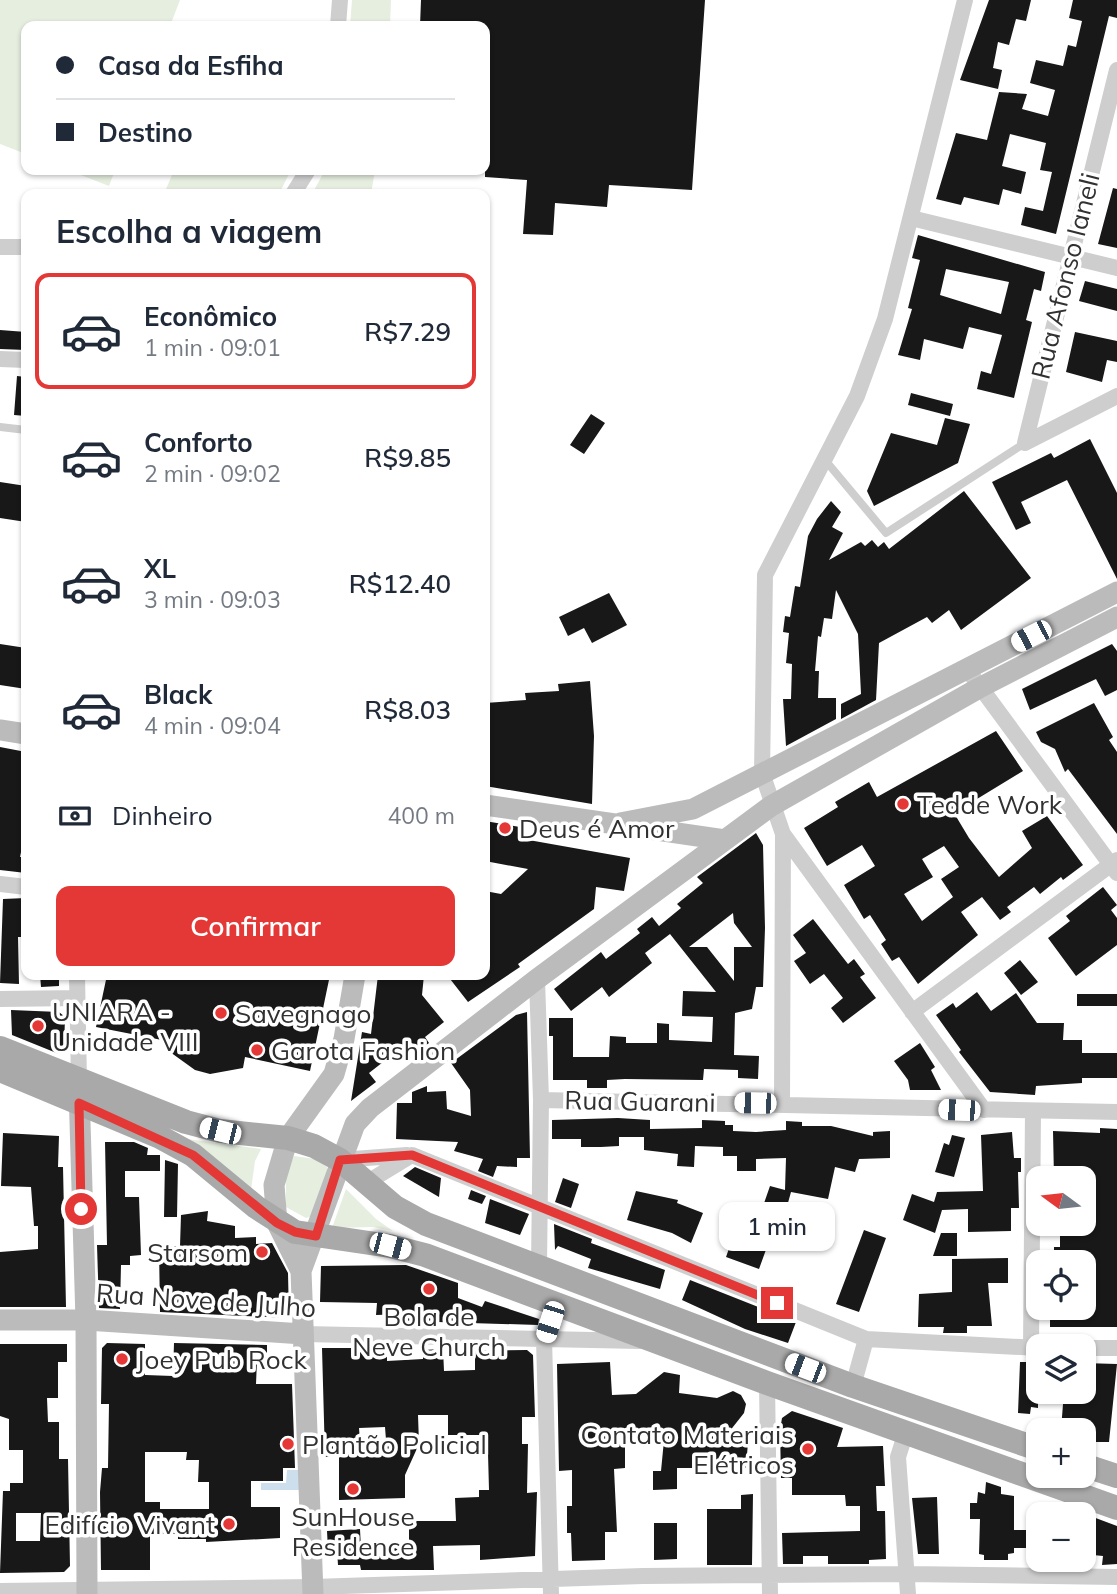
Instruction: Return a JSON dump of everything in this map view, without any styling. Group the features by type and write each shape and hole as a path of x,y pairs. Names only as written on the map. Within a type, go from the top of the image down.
{"main road":[{"path":"0,1048 193,1155 277,1223 295,1232 390,1246 425,1255 767,1383 1117,1508"},
{"path":"0,1070 220,1131 288,1138 314,1146 340,1160 395,1207 426,1224 540,1265 853,1386 1026,1445"},
{"path":"555,1305 570,1289 589,1284"},
{"path":"1096,1469 1117,1476"}],"street":[{"path":"338,21 340,0"},
{"path":"965,0 880,332 857,396 765,575 762,773 771,806 783,834 984,1110"},
{"name":"Rua Afonso Ianeli","path":"1025,443 1117,70"},
{"path":"911,218 1117,268"},
{"path":"0,247 21,247"},
{"path":"0,359 21,360"},
{"path":"1025,443 1117,396"},
{"path":"620,822 692,809 1117,592"},
{"path":"301,1271 355,1124 370,1108 537,979 771,806 979,688 1117,617"},
{"path":"912,1012 1115,866 967,669"},
{"path":"0,730 21,733"},
{"path":"490,806 620,822 725,840"},
{"path":"782,1104 783,834"},
{"path":"0,884 21,886"},
{"path":"537,979 541,1100 540,1265"},
{"path":"77,980 86,1321 87,1591"},
{"path":"313,1591 301,1271 277,1223 274,1185 288,1138 334,1074 344,1039 354,980"},
{"path":"0,999 77,998"},
{"name":"Rua Guarani","path":"541,1100 1117,1112"},
{"path":"1033,1111 1034,1334"},
{"path":"340,1160 412,1155 866,1339 1026,1348"},
{"path":"366,1183 412,1155"},
{"path":"551,1587 544,1339 555,1305"},
{"name":"Rua Nove de Julho","path":"0,1320 86,1321 303,1334 660,1342"},
{"path":"853,1386 866,1339"},
{"path":"1096,1348 1117,1348"},
{"path":"767,1383 770,1594"},
{"path":"906,1432 898,1457 908,1594"},
{"path":"0,1591 313,1591 551,1587 769,1575 1117,1577"}],"lane":[{"path":"0,427 21,429"},
{"path":"825,460 886,533 1025,443"}],"shaded area":[{"path":"0,0 180,0 172,21 21,21 21,152 0,144"},
{"path":"352,0 391,0 390,21 350,21"},
{"path":"81,175 113,175 109,186"},
{"path":"172,175 288,175 282,189 166,189"},
{"path":"322,175 374,175 372,189 315,189"},
{"path":"187,1139 261,1149 255,1161 251,1190"},
{"path":"294,1156 315,1159 327,1167 328,1175 313,1216 306,1218 286,1207 286,1174"},
{"path":"346,1189 376,1219 393,1231 373,1227 332,1228"}],"water":[{"path":"287,1470 299,1470 299,1490 261,1490 261,1483 286,1483"}],"building":[{"path":"421,0 705,0 692,190 609,185 607,207 555,203 553,235 523,234 527,180 485,177 490,175 490,21 420,21"},
{"path":"989,0 1031,0 1026,21 1016,19 1009,45 998,42 993,68 1002,70 998,89 960,80"},
{"path":"1073,0 1117,0 1117,18 1109,16 1056,234 1021,225 1025,207 1043,211 1052,172 1040,170 1046,143 1010,134 1002,166 1026,172 1021,194 1003,189 999,205 964,197 961,205 936,199 956,133 987,140 999,92 1027,94 1022,109 1048,116 1055,90 1030,83 1036,60 1063,66 1068,45 1076,47 1082,21 1069,18"},
{"path":"1113,188 1117,189 1117,248 1098,244"},
{"path":"918,235 1045,272 1041,291 1034,289 1026,320 1032,322 1014,398 977,389 981,371 991,374 1002,335 969,327 963,349 924,339 920,360 898,355 912,309 908,308 920,260 912,258","holes":["946,269 1009,282 1001,314 940,295"]},
{"path":"1085,281 1117,289 1117,311 1079,301"},
{"path":"0,330 21,332 21,350 0,349"},
{"path":"1075,332 1117,341 1117,362 1107,360 1102,382 1066,372"},
{"path":"17,376 21,376 21,416 14,415"},
{"path":"911,393 953,404 950,416 908,405"},
{"path":"591,414 605,423 584,454 570,445"},
{"path":"945,418 970,424 958,463 874,506 867,491 891,433 937,445"},
{"path":"1090,439 1117,493 1117,579 1067,480 1021,502 1031,523 1016,530 992,482 1051,453 1054,458"},
{"path":"0,482 21,485 21,521 0,518"},
{"path":"964,491 1031,578 961,630 949,610 932,623 927,617 879,643 876,700 841,719 841,704 861,694 858,634 836,590 832,619 824,618 821,637 818,636 815,671 819,671 818,698 836,698 836,719 786,746 783,699 791,699 792,664 786,663 789,633 783,632 785,616 790,617 795,586 800,587 808,536 817,519 831,501 841,512 832,527 843,533 829,560 861,542 865,546 872,540 878,547 884,542 889,549"},
{"path":"609,593 627,625 592,643 584,628 568,636 559,617"},
{"path":"0,644 21,647 21,688 0,685"},
{"path":"1112,644 1117,651 1117,690 1105,696 1096,679 1030,710 1022,689"},
{"path":"590,681 594,736 592,804 490,787 490,703 526,700 525,693 559,691 558,684"},
{"path":"1094,703 1113,737 1109,740 1117,752 1117,834 1068,769 1065,772 1055,749 1041,742 1036,732"},
{"path":"996,731 1023,771 954,813 969,838 999,877 1032,848 1022,831 1047,816 1083,865 1063,880 1061,877 1040,894 1034,887 1007,907 1011,912 1000,920 982,897 961,912 978,935 918,984 899,957 892,961 881,944 886,940 870,915 864,919 844,885 875,866 862,845 827,866 804,828 838,807 835,802 869,782 877,797","holes":["944,846 959,867 941,879 953,897 922,921 904,894 933,877 922,859"]},
{"path":"0,747 21,751 21,872 0,870"},
{"path":"490,822 526,828 523,839 630,858 624,891 596,887 594,909 518,964 520,967 468,1002 451,980 490,980 490,892 501,894 528,869 490,862"},
{"path":"756,833 763,845 763,987 756,987 752,1009 735,1013 734,1055 759,1056 758,1079 738,1078 738,1070 704,1069 703,1080 607,1080 607,1088 587,1088 587,1080 553,1080 553,1036 549,1036 549,1018 573,1018 573,1057 609,1057 610,1036 626,1037 626,1043 657,1043 657,1023 669,1024 669,1040 712,1042 713,1017 682,1016 683,991 716,992 670,934 645,953 652,963 609,997 602,987 571,1011 554,989 601,952 606,959 640,933 637,929 652,917 659,926 681,908 677,904 703,883 697,877","holes":["733,913 734,923 752,947 734,947 734,981 707,947 689,947"]},
{"path":"1103,887 1117,905 1111,910 1117,918 1117,945 1076,976 1048,938 1070,921 1066,916"},
{"path":"21,898 19,984 0,983 3,899"},
{"path":"813,919 848,964 854,959 865,974 860,977 876,998 843,1023 831,1008 843,998 824,974 810,984 794,961 806,953 793,935"},
{"path":"1020,960 1038,982 1021,995 1004,973"},
{"path":"40,980 59,980 59,986 41,987"},
{"path":"106,980 329,980 310,1071 245,1057 243,1068 210,1074 195,1070 170,1052 172,1042 96,1027"},
{"path":"377,980 424,980 422,995 444,1022 425,1037 429,1043 418,1051 410,1041 369,1073 376,1082 351,1101 362,1032 371,1034"},
{"path":"977,992 991,1011 1016,993 1037,1023 1064,1023 1063,1040 1082,1040 1082,1053 1117,1053 1117,1078 1082,1078 1082,1083 1036,1086 1035,1095 990,1092 959,1052 961,1050 936,1015 953,1003 956,1008"},
{"path":"1077,994 1117,994 1117,1006 1077,1006"},
{"name":"UNIARA - Unidade VIII","path":"11,1010 59,1012 65,1017 64,1049 59,1054 12,1035"},
{"path":"527,1012 530,1158 517,1158 517,1167 497,1166 493,1177 478,1171 483,1159 454,1151 458,1142 396,1139 397,1103 412,1103 412,1092 427,1086 427,1092 446,1091 447,1109 471,1116 470,1090 451,1063 516,1015"},
{"path":"920,1043 935,1067 931,1070 941,1090 910,1090 908,1080 894,1061"},
{"path":"552,1120 650,1120 650,1129 702,1128 702,1120 725,1121 725,1125 733,1125 733,1131 786,1130 786,1121 802,1122 802,1126 831,1126 873,1136 873,1132 890,1131 890,1158 859,1159 855,1172 835,1167 828,1199 791,1192 786,1210 781,1208 759,1269 726,1257 745,1203 762,1209 770,1186 785,1190 786,1158 756,1159 756,1171 737,1171 737,1156 723,1156 723,1147 695,1146 694,1167 677,1166 678,1154 644,1150 644,1137 619,1137 619,1146 601,1147 581,1147 581,1139 552,1139"},
{"path":"1100,1128 1117,1129 1117,1327 1050,1327 1050,1320 1096,1320 1096,1250 1054,1250 1054,1247 1060,1247 1060,1236 1096,1236 1096,1166 1054,1166 1053,1131 1100,1133"},
{"path":"1012,1132 1014,1158 1021,1158 1021,1172 1018,1172 1019,1208 1011,1208 1011,1231 968,1232 968,1209 942,1210 935,1233 903,1220 912,1194 934,1202 937,1192 983,1191 981,1135"},
{"path":"3,1133 59,1136 58,1167 63,1167 66,1307 0,1307 0,1252 38,1249 38,1226 34,1226 31,1187 1,1186"},
{"path":"952,1135 965,1138 954,1177 935,1172 944,1143 949,1145"},
{"path":"105,1142 134,1142 148,1148 147,1155 160,1155 160,1171 125,1171 125,1197 139,1197 141,1255 130,1256 130,1265 121,1265 120,1309 99,1308 97,1245 107,1245"},
{"path":"165,1160 178,1164 177,1217 164,1217"},
{"path":"415,1167 441,1178 439,1197 403,1176"},
{"path":"563,1178 579,1184 571,1208 555,1202"},
{"path":"471,1190 486,1196 482,1204 468,1199"},
{"path":"636,1191 678,1200 677,1203 703,1213 691,1243 672,1233 627,1220"},
{"path":"490,1199 529,1214 520,1235 485,1223"},
{"path":"208,1211 207,1221 235,1226 235,1238 256,1237 256,1244 272,1243 288,1273 289,1318 160,1312 159,1247 180,1246 181,1215"},
{"path":"554,1224 592,1239 591,1243 665,1270 660,1289 588,1268 591,1259 558,1246 555,1250"},
{"path":"864,1230 886,1238 859,1312 836,1304"},
{"path":"941,1233 957,1233 957,1256 933,1256"},
{"path":"1008,1258 1008,1283 988,1283 992,1326 967,1326 967,1333 943,1333 944,1327 918,1327 919,1294 952,1292 952,1259"},
{"path":"406,1265 458,1283 458,1298 482,1307 485,1301 539,1319 538,1325 405,1321 407,1314 376,1315 377,1303 320,1302 321,1266"},
{"path":"690,1280 796,1322 788,1343 745,1329 682,1300"},
{"path":"107,1343 145,1344 145,1375 173,1376 174,1343 267,1345 267,1360 257,1360 256,1384 292,1384 295,1468 283,1468 283,1481 251,1481 251,1507 280,1507 280,1538 206,1542 206,1539 178,1539 178,1534 150,1534 150,1570 101,1570 100,1492 102,1468 108,1468 109,1404 101,1404 102,1348","holes":["145,1452 187,1452 186,1460 199,1460 198,1482 209,1482 209,1509 160,1509 160,1502 145,1502"]},
{"path":"0,1344 67,1344 67,1362 58,1362 58,1398 47,1398 48,1422 59,1422 59,1459 68,1459 70,1566 64,1572 0,1573 3,1491 10,1491 10,1483 23,1483 23,1450 9,1450 9,1419 0,1416","holes":["16,1513 41,1513 40,1541 16,1541"]},
{"path":"322,1348 387,1348 387,1361 423,1359 423,1350 443,1349 444,1371 475,1370 475,1351 527,1350 533,1355 535,1417 522,1417 522,1444 528,1444 527,1493 537,1492 535,1556 480,1560 480,1545 433,1546 434,1570 361,1570 360,1565 338,1565 337,1550 328,1550 327,1531 360,1529 361,1549 392,1549 392,1542 409,1543 409,1521 456,1521 455,1498 479,1497 479,1490 489,1490 488,1453 479,1453 480,1435 448,1435 448,1415 418,1415 419,1444 405,1475 405,1498 339,1500 339,1455 325,1457","holes":["385,1427 387,1453 361,1454 359,1428"]},
{"path":"610,1362 612,1395 636,1394 664,1372 680,1375 679,1393 717,1398 733,1391 741,1395 746,1404 744,1413 729,1432 740,1433 740,1442 748,1442 746,1468 677,1468 677,1489 653,1490 653,1471 661,1471 665,1430 625,1428 625,1468 614,1469 617,1532 605,1532 605,1560 572,1561 571,1533 567,1533 567,1506 572,1506 572,1470 559,1471 557,1364"},
{"path":"1020,1362 1026,1362 1026,1404 1038,1404 1038,1408 1031,1407 1030,1414 1018,1413"},
{"path":"1096,1363 1117,1364 1109,1442 1096,1442 1096,1418 1062,1418 1063,1404 1096,1404"},
{"path":"792,1411 843,1428 837,1447 883,1446 885,1486 876,1486 877,1511 885,1511 886,1559 869,1560 869,1564 828,1564 828,1556 803,1556 803,1564 783,1564 782,1533 860,1531 860,1506 846,1506 845,1495 792,1495 792,1478 781,1478 780,1430 782,1418"},
{"path":"986,1482 1001,1487 1001,1494 1014,1496 1014,1530 1026,1530 1026,1548 1014,1548 1014,1553 1008,1554 1008,1560 984,1560 984,1555 979,1554 980,1519 970,1519 970,1503 977,1503 978,1492 985,1494"},
{"path":"753,1494 752,1565 707,1565 707,1509 741,1509 741,1495"},
{"path":"937,1497 939,1554 918,1554 912,1498"},
{"path":"1096,1518 1117,1526 1117,1564 1102,1565 1103,1556 1096,1555"},
{"path":"654,1523 677,1523 677,1559 654,1560"}],"place":[{"name":"Tedde Work","path":"903,804"},
{"name":"Deus é Amor","path":"505,828"},
{"name":"Savegnago","path":"221,1013"},
{"name":"UNIARA - Unidade VIII","path":"38,1026"},
{"name":"Garota Fashion","path":"257,1050"},
{"name":"Starsom","path":"262,1252"},
{"name":"Bola de Neve Church","path":"429,1289"},
{"name":"Joey Pub Rock","path":"122,1359"},
{"name":"Plantão Policial","path":"288,1444"},
{"name":"Contato Materiais Elétricos","path":"808,1449"},
{"name":"SunHouse Residence","path":"353,1489"},
{"name":"Edifício Vivant","path":"229,1524"}],"route":[{"path":"81,1209 79,1103 160,1137 193,1155 277,1223 295,1232 316,1236 340,1160 412,1155 777,1303"}]}
